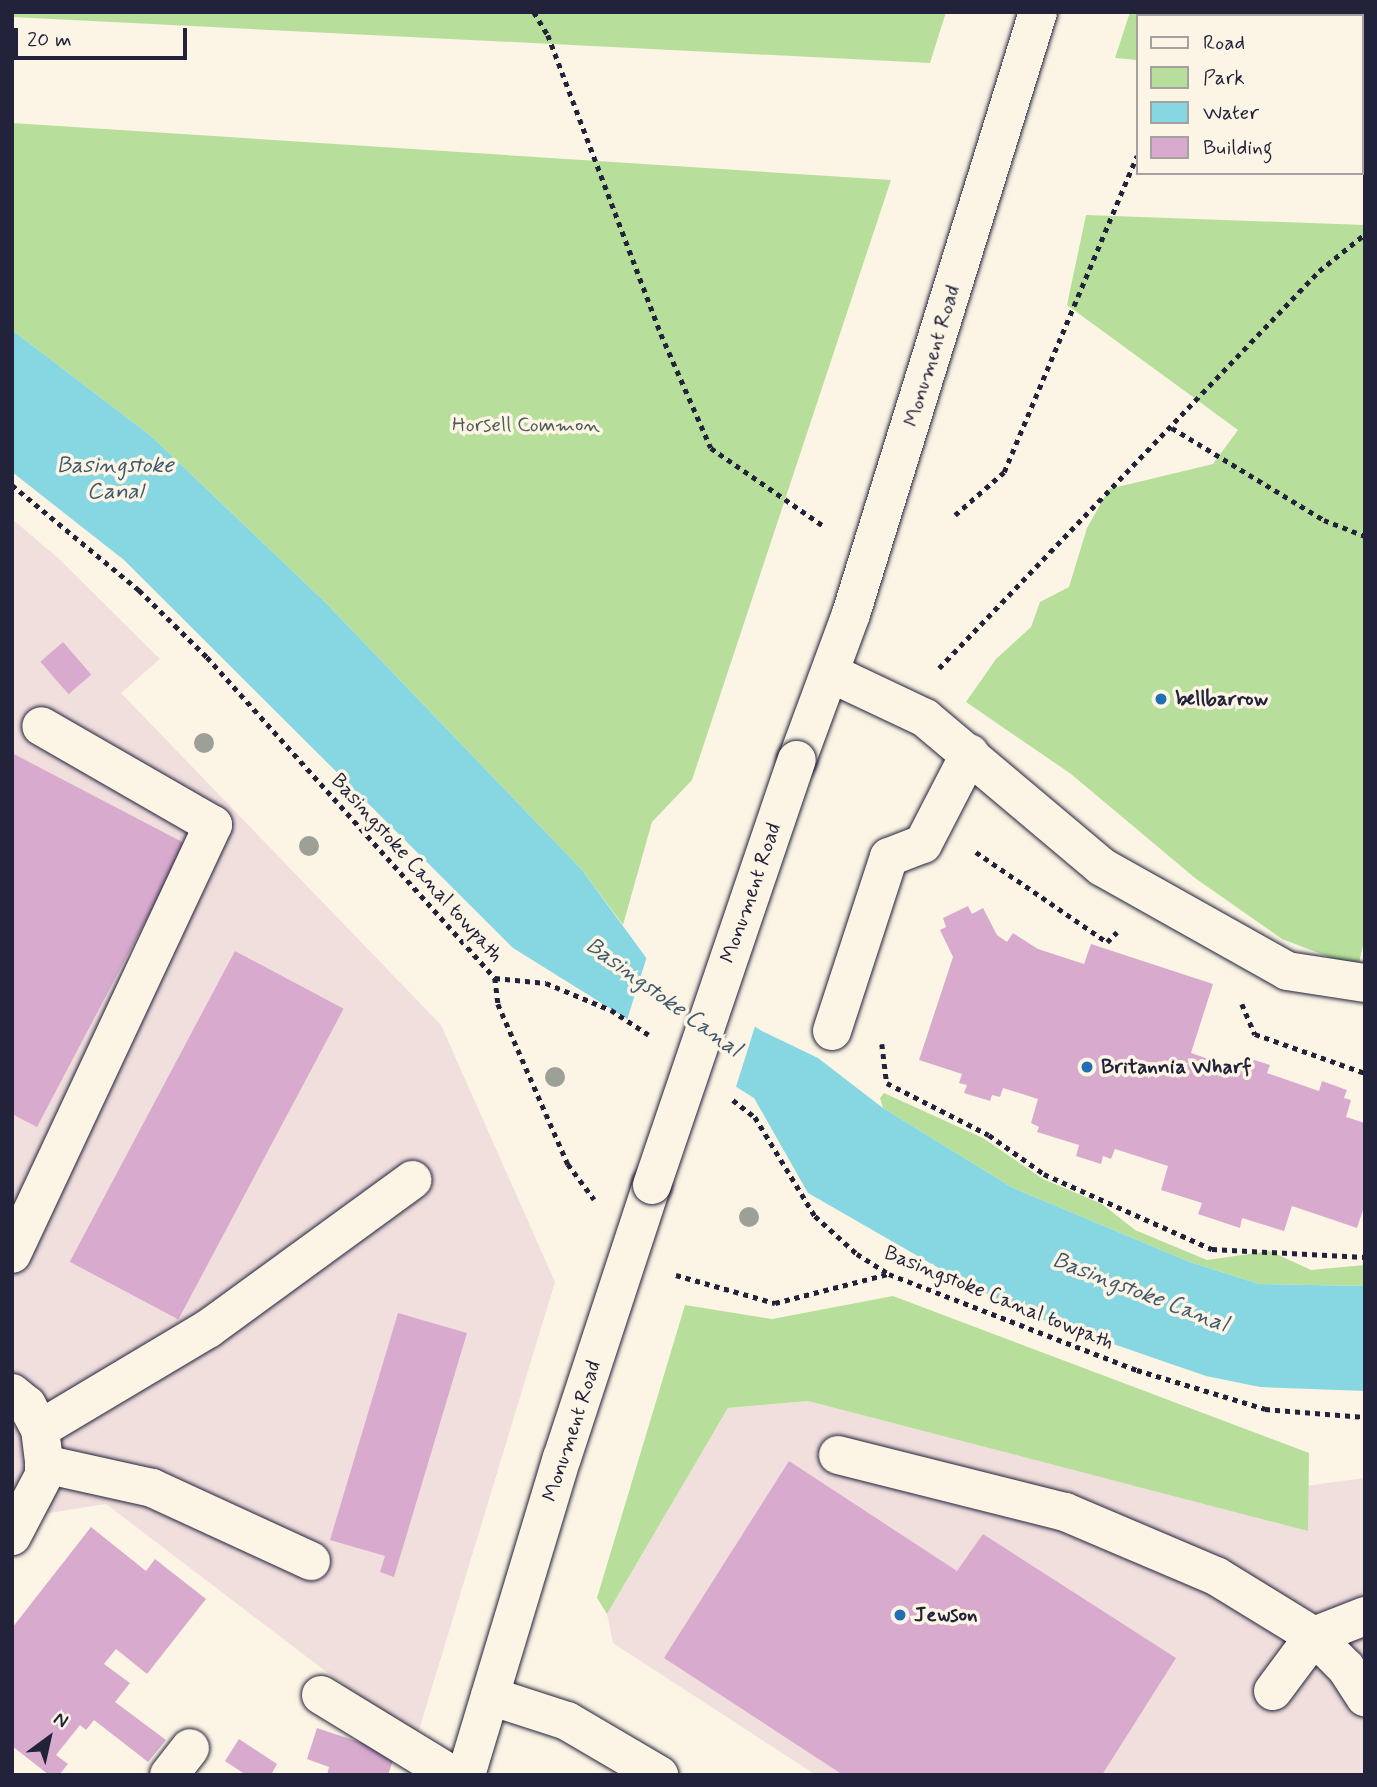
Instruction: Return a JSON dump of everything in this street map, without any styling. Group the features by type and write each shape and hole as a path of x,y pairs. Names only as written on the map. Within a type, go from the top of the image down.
{"street":[{"name":"Monument Road","path":"466,1775 652,1185 797,760 830,673 1038,12"},
{"path":"830,673 925,718 970,753 1102,867 1287,971 1365,983"},
{"path":"12,1254 213,825 41,726"},
{"path":"834,1025 889,857 923,844 970,753"},
{"path":"42,1446 412,1180"},
{"path":"12,1393 27,1405 42,1446 44,1475 16,1531"},
{"path":"42,1446 152,1488 310,1561"},
{"path":"838,1455 1066,1512 1216,1576 1314,1636 1346,1668 1365,1697"},
{"path":"1273,1691 1314,1636 1365,1616"},
{"path":"321,1695 452,1775"},
{"path":"490,1696 567,1721 659,1775"}],"path":[{"path":"534,12 548,35 660,334 711,448 825,527"},
{"path":"955,515 1004,472 1136,158"},
{"path":"905,709 959,642 1172,428 1319,271 1365,234"},
{"path":"1172,428 1324,520 1365,537"},
{"name":"Basingstoke Canal towpath","path":"12,485 130,582 208,657 495,978 546,982 611,1010 652,1036"},
{"path":"495,978 498,1004 568,1164 598,1204"},
{"path":"834,1025 882,1043 887,1083 989,1135 1044,1174 1212,1249 1365,1256"},
{"name":"Basingstoke Canal towpath","path":"724,1093 755,1117 815,1216 857,1254 889,1274 1137,1370 1265,1409 1365,1417"},
{"path":"669,1273 775,1303 889,1274"}],"shaded area":[{"path":"12,519 58,558 160,659 121,693 441,1025 555,1282 416,1740 106,1504 12,1519"},
{"path":"808,1401 1307,1530 1305,1486 1365,1478 1365,1775 816,1775 613,1643 607,1614 728,1408"}],"green space":[{"path":"12,12 946,12 930,63 12,17"},
{"path":"1130,12 1365,12 1365,77 1363,14 1136,14 1136,60 1115,58"},
{"name":"Horsell Common","path":"12,123 891,180 692,780 652,822 623,925 582,870 326,603 151,436 12,330"},
{"path":"1086,215 1365,225 1365,936 1358,968 1282,939 1195,878 1071,774 966,702 996,659 1031,627 1040,602 1069,587 1087,528 1109,489 1213,464 1238,430 1067,305"},
{"path":"884,1093 983,1138 1043,1179 1102,1204 1135,1230 1207,1260 1270,1251 1311,1270 1365,1265 1365,1286 1259,1284 1190,1262 1013,1188 883,1108 880,1098"},
{"path":"893,1296 1309,1453 1308,1531 808,1401 728,1408 607,1614 597,1598 685,1305 772,1319"}],"water":[{"name":"Basingstoke Canal","path":"12,330 151,436 326,603 582,870 650,963 762,1031 818,1058 883,1108 1013,1188 1190,1262 1259,1284 1365,1286 1365,1391 1260,1387 1206,1376 1032,1316 963,1282 808,1193 754,1098 513,948 124,560 12,472"}],"pier":[{"path":"648,953 756,1023 735,1090 627,1020"}],"building":[{"path":"63,642 91,674 69,694 40,662"},
{"path":"12,753 186,844 37,1127 12,1114"},
{"name":"Britannia Wharf","path":"968,906 972,914 983,908 997,935 1007,942 1013,933 1038,949 1084,964 1091,944 1213,984 1191,1053 1240,1070 1245,1057 1270,1065 1267,1073 1319,1091 1322,1081 1347,1090 1344,1098 1351,1100 1346,1117 1365,1123 1365,1204 1357,1228 1292,1206 1284,1231 1242,1218 1240,1228 1198,1214 1202,1203 1161,1190 1168,1166 1115,1149 1111,1159 1103,1156 1101,1164 1076,1156 1079,1145 1037,1132 1039,1127 1031,1123 1038,1099 1003,1088 1000,1097 992,1095 990,1101 964,1093 967,1085 959,1083 962,1074 919,1060 953,957 940,930 946,927 943,918"},
{"path":"235,951 344,1009 178,1320 70,1262"},
{"path":"398,1313 467,1333 394,1577 380,1572 385,1556 330,1540"},
{"name":"Jewson","path":"789,1461 957,1571 983,1534 1176,1658 1102,1775 843,1775 664,1658"},
{"path":"91,1527 146,1571 155,1559 206,1599 147,1674 116,1649 104,1664 130,1683 115,1702 166,1740 148,1762 94,1720 86,1730 80,1725 56,1755 68,1764 59,1775 49,1775 12,1746 12,1628"},
{"path":"317,1728 395,1754 388,1775 327,1775 329,1767 307,1759"},
{"path":"239,1739 277,1764 271,1775 246,1775 225,1761"}],"place":[{"name":"bellbarrow","path":"1161,699"},
{"name":"Britannia Wharf","path":"1087,1067"},
{"name":"Jewson","path":"900,1615"}]}
